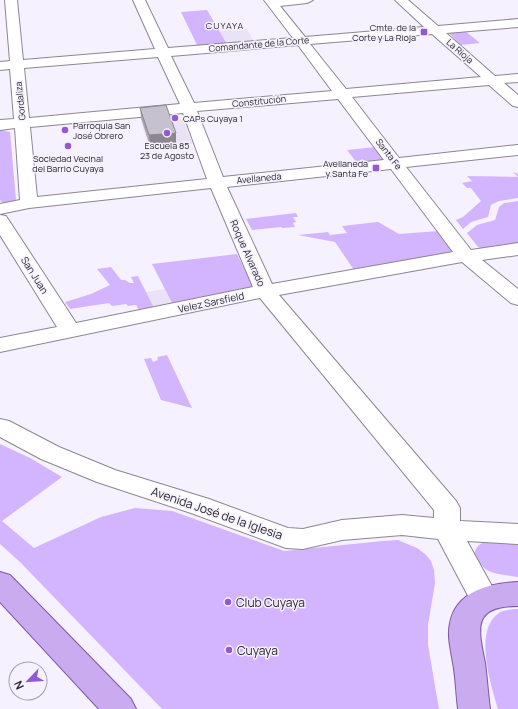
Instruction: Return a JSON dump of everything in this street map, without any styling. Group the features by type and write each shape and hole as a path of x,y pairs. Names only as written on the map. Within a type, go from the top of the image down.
{"main road":[{"path":"0,583 120,709"},
{"path":"474,709 464,624 468,614 475,605 484,599 497,595 518,594"}],"street":[{"name":"Gordaliza","path":"11,0 29,203"},
{"name":"Roque Alvarado","path":"139,0 189,109 217,183 265,292 447,508 447,530"},
{"path":"271,1 307,0"},
{"name":"La Rioja","path":"401,0 494,81 518,104"},
{"name":"Santa Fe","path":"271,1 466,256 518,299"},
{"name":"Comandante de la Corte","path":"0,66 518,22"},
{"name":"Constitución","path":"0,125 518,78"},
{"name":"Avellaneda","path":"0,209 29,203 518,150"},
{"name":"San Juan","path":"0,220 70,331"},
{"name":"Velez Sarsfield","path":"0,346 265,292 466,256 518,249"},
{"name":"Avenida José de la Iglesia","path":"0,427 50,453 106,476 200,506 286,538 303,539 342,530 395,526 518,534"},
{"path":"447,530 484,599"}],"shaded area":[{"path":"207,10 227,44 198,47 181,12"},
{"path":"246,28 255,42 227,44 219,30"},
{"path":"465,31 480,43 461,45 449,33"},
{"name":"Escuela 85 23 de Agosto","path":"166,115 168,121 183,120 193,144 149,149 140,117"},
{"path":"0,130 10,132 16,200 11,203 2,203 0,200"},
{"path":"376,147 385,158 382,160 357,163 347,150"},
{"path":"467,176 518,177 518,198 499,201 491,205 488,217 471,222 463,229 456,220 463,217 481,201 471,188 467,188 462,183 472,181"},
{"path":"518,201 518,244 483,249 478,247 467,233 477,225 495,220 499,207 504,203"},
{"path":"296,213 298,217 293,217 296,222 293,223 295,227 252,230 246,219"},
{"path":"378,222 399,234 439,231 455,251 450,255 354,270 335,242 298,235 328,232 330,235 347,233 342,226"},
{"path":"237,254 253,287 250,292 174,307 152,264"},
{"path":"111,267 121,280 125,280 130,283 134,283 131,277 138,276 155,310 140,312 136,305 128,306 126,304 112,306 109,303 70,309 65,302 91,294 110,285 97,269"},
{"path":"164,289 174,307 155,310 146,292"},
{"path":"167,355 192,408 161,400 144,359 151,358 153,362 158,360 157,357"},
{"name":"Club Cuyaya","path":"0,444 30,458 62,477 2,521 34,548 101,517 135,508 172,511 284,551 398,540 417,548 431,561 434,570 435,583 428,625 428,645 439,709 162,709 20,562 0,544"},
{"path":"491,540 518,540 518,577 498,574 488,570 483,567 474,556 479,545 485,542"},
{"path":"518,609 518,709 498,709 488,673 485,645 487,632 491,621 499,613"}],"building":[{"path":"166,105 176,133 149,135 140,108"}],"place":[{"name":"Cmte. de la Corte y La Rioja","path":"424,32"},
{"name":"CAPs Cuyaya 1","path":"175,118"},
{"name":"Parroquia San José Obrero","path":"65,130"},
{"name":"Escuela 85 23 de Agosto","path":"167,133"},
{"name":"Sociedad Vecinal del Barrio Cuyaya","path":"68,146"},
{"name":"Avellaneda y Santa Fe","path":"376,168"},
{"name":"Club Cuyaya","path":"228,602"},
{"name":"Cuyaya","path":"229,650"}],"district":[{"name":"CUYAYA","path":"225,25"}]}
